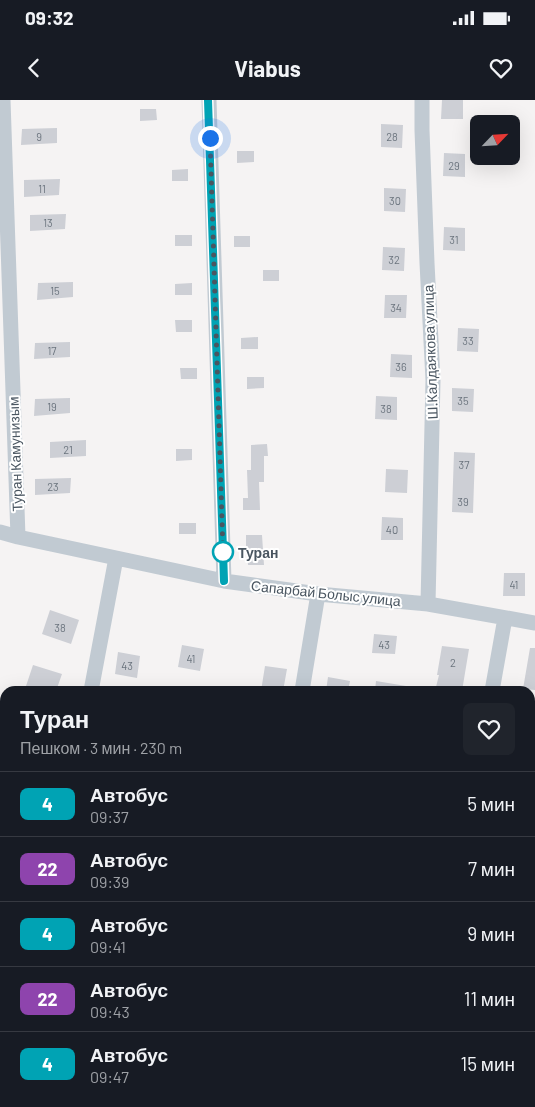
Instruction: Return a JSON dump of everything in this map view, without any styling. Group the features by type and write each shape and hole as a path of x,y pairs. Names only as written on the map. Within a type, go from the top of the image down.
{"street":[{"name":"Туран Камунизым","path":"3,100 18,537"},
{"path":"208,100 224,581"},
{"name":"Ш.Калдаякова улица","path":"422,100 426,253 433,380 428,604"},
{"name":"Сапарбай Болыс улица","path":"0,532 224,581 318,594 428,604 535,623"},
{"path":"92,686 116,558"},
{"path":"303,686 318,594"},
{"path":"493,686 505,618"}],"building":[{"path":"442,100 463,100 463,119 441,119"},
{"path":"140,109 156,109 157,120 140,121"},
{"path":"381,124 403,125 402,148 381,147"},
{"path":"57,128 57,143 21,145 22,129"},
{"path":"237,151 254,151 254,162 237,163"},
{"path":"444,153 465,154 465,177 443,176"},
{"path":"188,169 188,181 172,181 172,170"},
{"path":"60,179 59,195 24,197 24,180"},
{"path":"384,188 406,189 405,212 384,211"},
{"path":"66,214 65,229 30,231 30,215"},
{"path":"444,227 465,228 465,251 443,250"},
{"path":"175,235 192,235 192,246 175,246"},
{"path":"234,236 250,236 250,247 234,247"},
{"path":"383,247 405,248 404,271 382,270"},
{"path":"263,270 279,270 279,281 263,281"},
{"path":"73,282 73,297 37,300 38,283"},
{"path":"192,283 192,295 175,295 175,284"},
{"path":"385,295 407,295 406,318 384,318"},
{"path":"175,320 192,320 192,332 176,332"},
{"path":"458,328 479,329 478,352 457,351"},
{"path":"258,337 258,349 241,349 241,338"},
{"path":"70,342 70,357 34,359 35,343"},
{"path":"391,354 412,355 412,378 390,377"},
{"path":"180,368 197,368 197,379 181,379"},
{"path":"247,377 264,377 264,388 247,389"},
{"path":"452,388 474,389 473,412 452,411"},
{"path":"376,396 397,397 397,420 375,419"},
{"path":"70,398 70,413 34,416 35,399"},
{"path":"86,440 86,456 50,458 50,442"},
{"path":"267,444 268,456 264,456 264,482 259,482 260,510 243,510 243,498 248,498 247,470 251,470 251,445"},
{"path":"176,449 192,449 192,460 176,461"},
{"path":"454,452 475,453 473,513 452,512"},
{"path":"386,469 408,470 407,493 385,492"},
{"path":"71,478 70,493 35,495 35,479"},
{"path":"382,517 403,518 403,540 381,540"},
{"path":"179,523 196,523 196,534 179,534"},
{"path":"246,535 262,535 264,565 248,565"},
{"path":"504,573 525,573 525,596 503,596"},
{"path":"50,610 79,620 71,644 42,634"},
{"path":"374,634 397,636 395,654 372,653"},
{"path":"182,645 204,649 200,671 178,667"},
{"path":"442,646 469,649 463,686 436,686 439,675 437,675"},
{"path":"530,648 535,648 535,686 524,686"},
{"path":"118,652 140,656 137,678 115,674"},
{"path":"33,665 62,674 58,686 26,686"},
{"path":"265,666 287,669 284,686 262,686"},
{"path":"328,677 350,681 349,686 327,686"},
{"path":"376,681 406,686 376,686"}],"bus line":[{"name":"4","path":"208,100 224,581"}],"place":[{"name":"Туран","path":"223,552"}],"route":[{"path":"210,138 223,552"}]}
